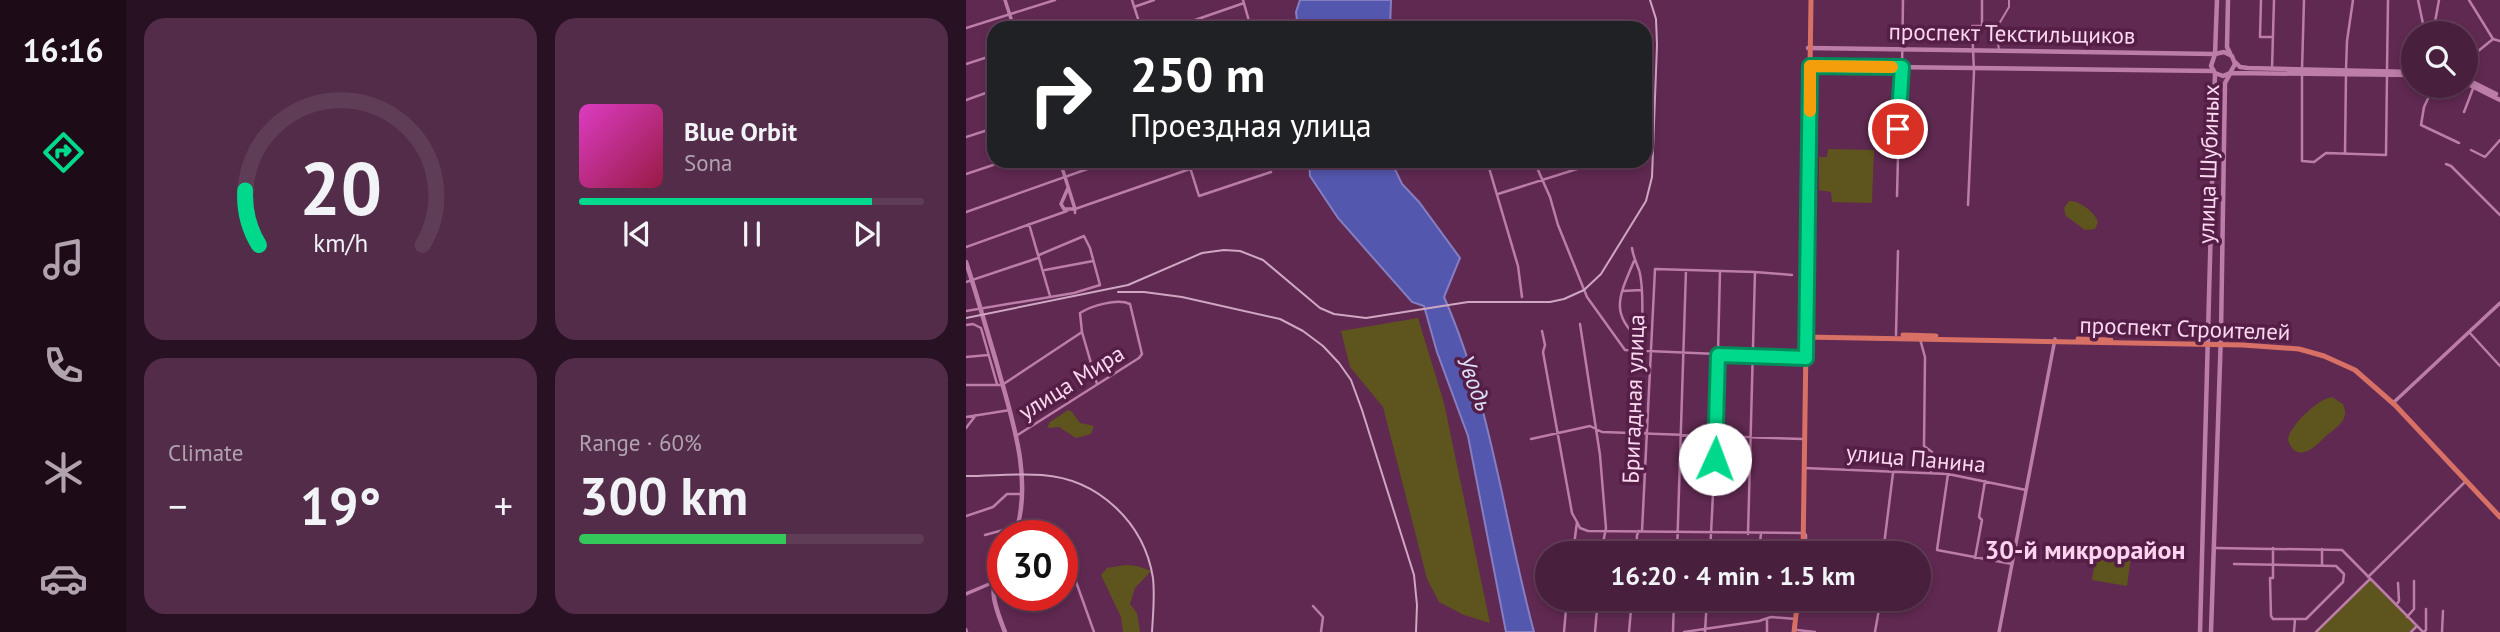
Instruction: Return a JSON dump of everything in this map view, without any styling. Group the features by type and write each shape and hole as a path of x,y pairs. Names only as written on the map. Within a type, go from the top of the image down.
{"main road":[{"path":"1802,541 1810,0"},
{"name":"улица Шубиных","path":"2216,54 2217,0"},
{"name":"улица Шубиных","path":"2228,0 2227,48 2231,54"},
{"name":"проспект Текстильщиков","path":"1809,48 2216,54"},
{"path":"2302,71 2223,76 2214,72 2211,64 2216,54 2222,51 2231,54 2241,68 2401,74"},
{"path":"1807,240 1810,59"},
{"name":"проспект Текстильщиков","path":"1810,59 1819,65 2214,72"},
{"path":"2230,74 2235,67 2235,61"},
{"name":"улица Шубиных","path":"2200,632 2214,72"},
{"name":"улица Шубиных","path":"2211,632 2225,83 2230,74"},
{"path":"2478,87 2500,99"},
{"path":"2478,88 2500,99"},
{"path":"966,262 969,281 980,308 1016,436 1021,463 1022,494 1019,520"},
{"name":"проспект Строителей","path":"1805,335 2220,343 2281,346 2317,353 2355,370 2393,403 2500,515"},
{"path":"1803,468 1805,358"},
{"path":"997,611 1005,632"},
{"path":"1796,631 1797,611"},
{"path":"1796,631 1798,611"}],"street":[{"path":"1005,0 1012,21"},
{"path":"966,28 1055,0"},
{"path":"1132,0 1139,21"},
{"path":"1134,7 1154,0"},
{"path":"1897,196 1896,148 1903,49 1903,0"},
{"path":"1968,205 1972,26 1982,26 1982,0"},
{"path":"1999,51 1996,29 2009,7 2009,0"},
{"path":"2260,0 2260,37 2273,37"},
{"path":"2272,69 2274,0"},
{"path":"2304,0 2302,161 2314,162 2326,153 2386,155 2388,0"},
{"path":"2345,153 2347,41 2353,0"},
{"path":"2418,0 2422,21"},
{"path":"2435,21 2439,0"},
{"path":"2469,0 2493,39 2500,41"},
{"path":"1191,21 1244,1 1249,21"},
{"path":"2478,51 2493,39"},
{"path":"966,64 987,57"},
{"path":"966,100 987,92"},
{"path":"2428,98 2421,125 2459,144"},
{"path":"2463,112 2469,98"},
{"path":"966,137 987,130"},
{"path":"2471,150 2485,157 2500,140"},
{"path":"2445,164 2451,166 2500,215"},
{"path":"966,174 987,167"},
{"path":"1063,168 1074,202 1073,210"},
{"path":"966,212 1091,168"},
{"path":"966,247 1191,168 1199,196 1271,172"},
{"path":"1489,168 1518,266 1522,298"},
{"path":"1537,168 1584,290 1602,321 1625,349 1805,358"},
{"path":"1498,194 1542,182 1577,168"},
{"path":"1068,186 1061,204 1064,209 1073,210"},
{"path":"2495,210 2500,205"},
{"path":"1029,224 1050,296"},
{"path":"966,311 1074,293 1100,285 1084,236 1039,256 969,281"},
{"path":"1632,248 1639,270 1641,290 1641,351"},
{"path":"1896,337 1898,251"},
{"name":"улица Шубиных","path":"2211,255 2222,256"},
{"path":"1044,270 1093,261"},
{"path":"1634,261 1618,305 1633,334 1641,340"},
{"name":"Бригадная улица","path":"1637,541 1637,534 1641,531 1648,433 1655,269 1686,270"},
{"path":"1677,541 1686,270 1792,275"},
{"path":"1711,541 1720,271"},
{"path":"1748,534 1755,272"},
{"path":"1622,291 1641,290"},
{"name":"улица Мира","path":"1016,436 1142,354 1129,303 1123,301 1084,310 1080,313 1082,332"},
{"path":"2393,403 2500,303"},
{"path":"966,326 973,324 981,328 1000,384"},
{"path":"1580,324 1603,480 1603,541"},
{"path":"1542,331 1572,513 1585,531 1802,533"},
{"path":"966,385 1000,384 1082,332 1097,384"},
{"path":"2469,332 2500,366"},
{"path":"1920,337 1925,357 1924,446 1932,452 1931,472"},
{"path":"1999,632 2055,340"},
{"path":"966,357 988,355"},
{"path":"966,417 1010,410"},
{"path":"966,428 976,415"},
{"path":"1531,439 1590,426 1602,432 1803,439"},
{"name":"улица Панина","path":"1803,468 1931,472 2026,490"},
{"path":"1884,541 1893,472"},
{"path":"1948,474 1937,550 2012,565"},
{"path":"2316,632 2467,480"},
{"path":"1975,558 1986,481"},
{"path":"966,516 993,507 1007,494 1022,494"},
{"path":"2204,506 2215,506"},
{"path":"1575,541 1577,522"},
{"path":"1760,541 1761,533"},
{"path":"2203,544 2342,550 2423,632 2426,630 2426,609"},
{"path":"2234,564 2273,564 2336,566 2344,574 2343,582 2306,619 2273,619 2271,616 2270,578 2273,578 2273,564 2273,548"},
{"path":"2322,549 2322,565"},
{"path":"2407,617 2414,609 2414,581"},
{"path":"2396,605 2399,601 2398,583"},
{"path":"966,594 987,585"},
{"path":"1078,587 1094,632"},
{"path":"1313,606 1323,617 1321,632"},
{"path":"1564,632 1566,611"},
{"path":"1595,632 1597,611"},
{"path":"1629,632 1631,611"},
{"path":"1673,632 1674,611"},
{"path":"1705,630 1706,611"},
{"path":"1875,632 1879,611"},
{"path":"2442,632 2443,611"},
{"path":"2200,615 2212,616"},
{"path":"1684,632 1777,617 1796,619"},
{"path":"1767,619 1767,632"},
{"path":"2294,632 2295,619"},
{"path":"2411,632 2417,626"},
{"path":"1796,631 1815,632"}],"shaded area":[{"path":"1828,149 1874,150 1872,203 1832,202 1831,192 1819,190 1819,157 1827,157"},
{"path":"2069,201 2082,205 2094,214 2098,222 2095,229 2085,230 2066,216 2064,208"},
{"path":"1418,318 1444,403 1490,623 1464,615 1439,602 1427,579 1383,407 1350,367 1341,331"},
{"path":"2332,397 2343,404 2345,413 2342,421 2312,449 2301,453 2296,451 2288,440 2293,428 2312,408"},
{"path":"1068,410 1080,423 1094,426 1091,434 1076,438 1059,427 1047,428 1050,422"},
{"path":"2100,547 2132,549 2127,586 2092,580 2096,553"},
{"path":"1125,565 1151,571 1135,588 1130,604 1137,613 1140,632 1123,632 1121,617 1101,575 1107,568"},
{"path":"2370,580 2416,626 2411,632 2317,632"}],"water":[{"path":"1300,0 1391,0 1390,21 1297,21 1296,12"},
{"name":"Уводь","path":"1309,168 1394,168 1402,184 1419,202 1460,258 1444,297 1474,378 1534,632 1506,632 1468,436 1437,352 1424,306 1412,302 1338,218 1310,176"}],"railway":[{"path":"966,318 1128,285 1202,253 1224,250 1240,251 1263,260 1320,308 1334,314 1366,318 1468,302 1550,302 1584,290 1601,274 1646,201 1652,177 1657,45 1656,19 1650,0"},
{"path":"1118,292 1182,297 1280,319 1303,331 1339,363 1351,380 1362,410 1414,575 1416,632"},
{"path":"966,476 1033,474 1062,478 1082,485 1115,507 1129,522 1148,558 1154,585 1152,632"}],"slow traffic":[{"path":"1810,111 1810,66 1892,67"}],"district":[{"name":"30-й микрорайон","path":"2085,549"}],"route":[{"path":"1715,459 1718,355 1806,358 1810,66 1902,67 1898,129"}]}
